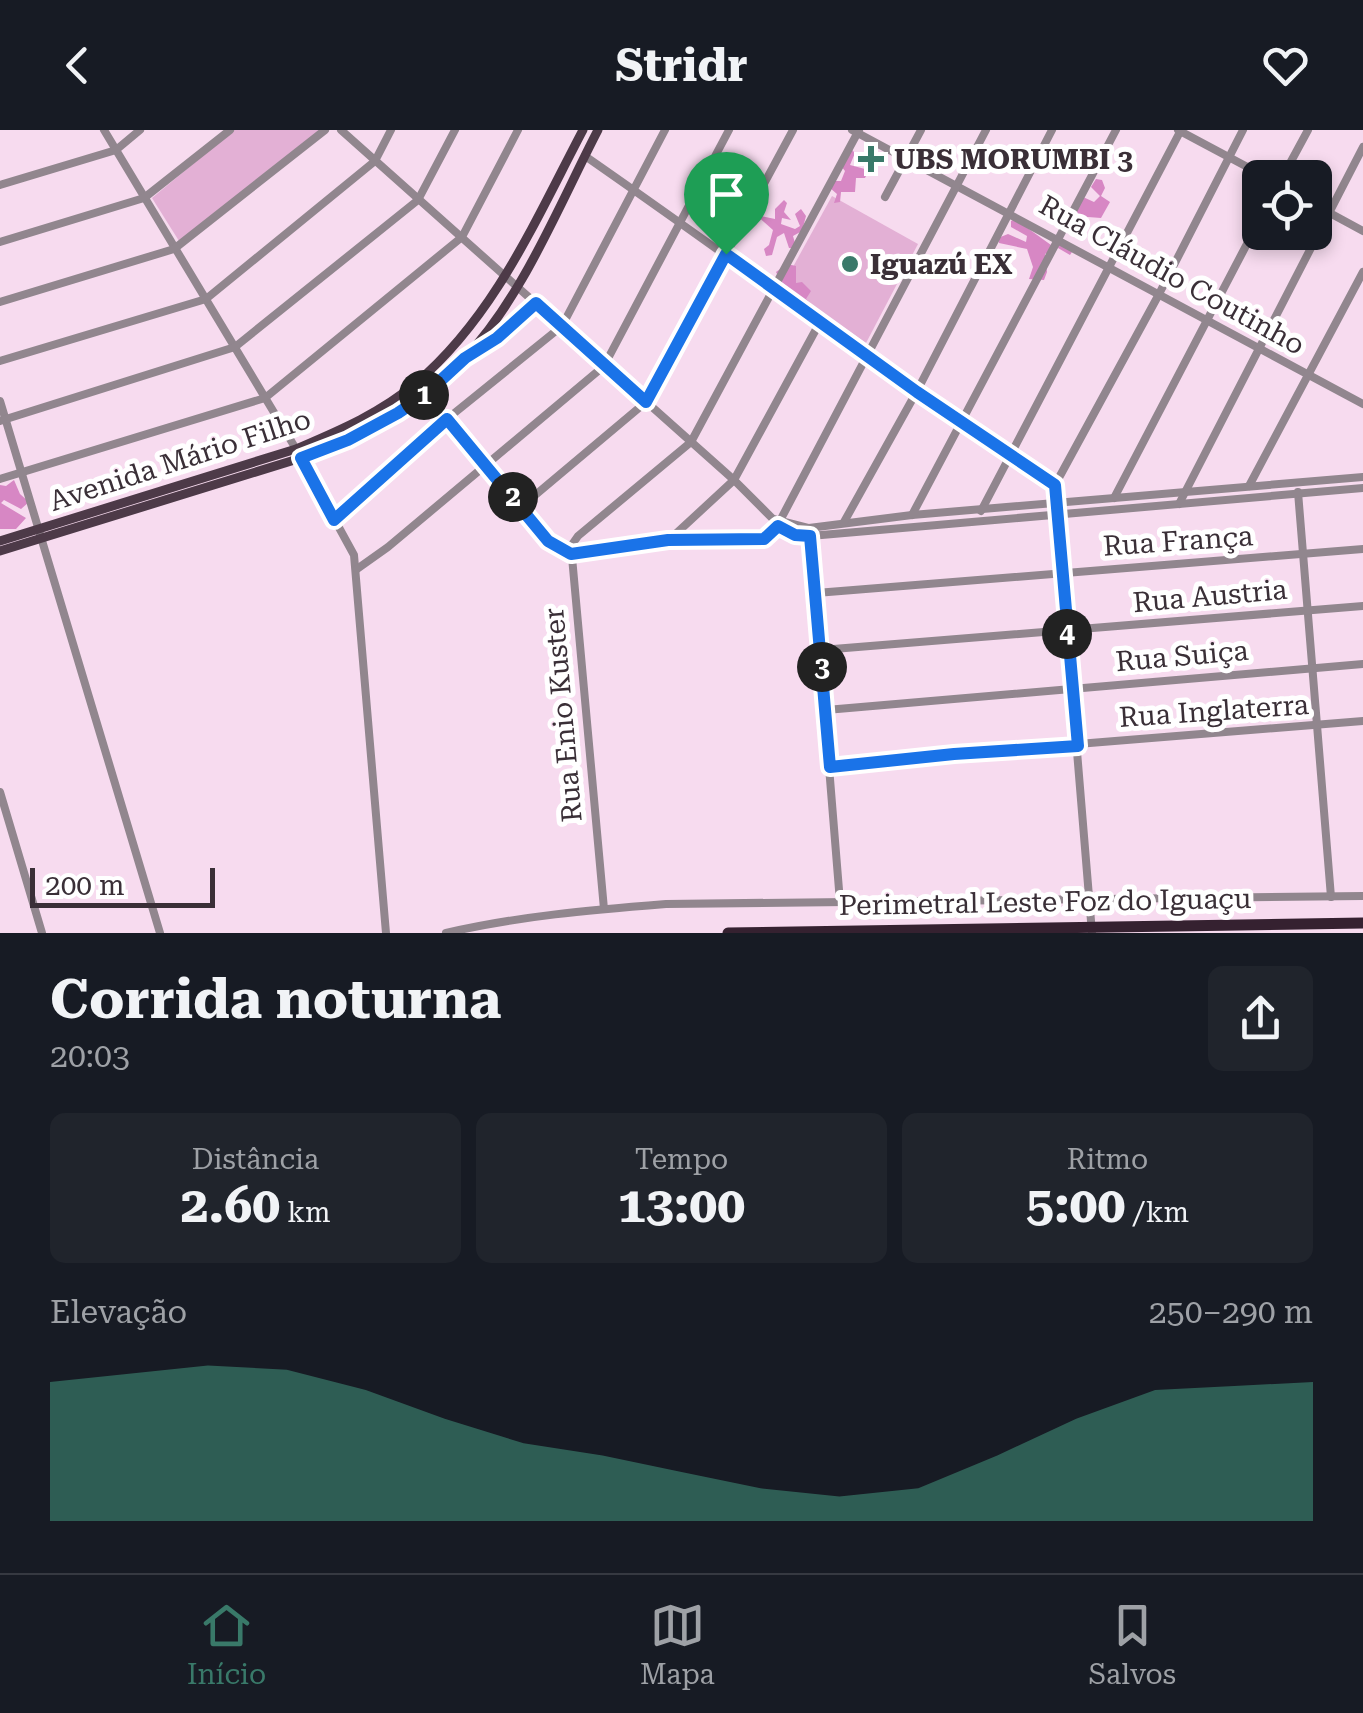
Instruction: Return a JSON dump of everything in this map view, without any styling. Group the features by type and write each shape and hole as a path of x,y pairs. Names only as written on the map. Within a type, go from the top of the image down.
{"highway":[{"name":"Perimetral Leste Foz do Iguaçu","path":"728,933 1091,930 1363,922"}],"main road":[{"name":"Avenida Mário Filho","path":"299,454 366,417 417,382 465,333 506,277 583,130"},
{"name":"Avenida Mário Filho","path":"0,540 40,533 348,440 426,394 465,358 517,286 598,130"},
{"name":"Avenida Mário Filho","path":"0,551 40,533"}],"street":[{"path":"104,130 299,454 354,555 386,933"},
{"path":"0,184 116,150 140,130"},
{"path":"0,242 144,198 230,130"},
{"path":"0,302 174,249 325,130"},
{"path":"341,130 778,522 809,532 1363,488"},
{"path":"0,361 206,299 375,161 392,130"},
{"path":"3,420 235,347 418,200 455,130"},
{"path":"0,478 266,398 462,237 518,130"},
{"path":"334,520 447,419 562,326 665,130"},
{"path":"357,569 604,366 729,130"},
{"path":"521,507 646,402 792,130"},
{"path":"885,197 921,130"},
{"path":"426,394 548,541 571,554 668,540 764,539 778,522 986,130"},
{"path":"844,522 917,392 1052,130"},
{"path":"912,516 1056,237 1116,130"},
{"path":"981,510 1180,130 1242,164"},
{"path":"1091,930 1055,485 1243,130"},
{"path":"1292,160 1308,130"},
{"path":"571,554 578,536 691,442 856,131"},
{"name":"Rua Cláudio Coutinho","path":"856,131 1360,402"},
{"path":"1332,207 1363,147"},
{"path":"585,156 1055,485"},
{"path":"1332,215 1363,231"},
{"path":"1114,498 1243,250"},
{"path":"1179,504 1309,250"},
{"path":"1249,486 1363,272"},
{"path":"465,358 497,338 536,303"},
{"path":"668,540 734,480 820,322"},
{"path":"1360,402 1363,392"},
{"path":"0,401 160,933"},
{"path":"809,532 844,522 1363,477"},
{"path":"1298,482 1331,897"},
{"path":"809,532 840,902"},
{"name":"Rua França","path":"816,593 1363,549"},
{"name":"Rua Enio Kuster","path":"571,554 604,909"},
{"name":"Rua Austria","path":"821,650 1363,606"},
{"name":"Rua Suiça","path":"826,710 1363,664"},
{"name":"Rua Inglaterra","path":"830,767 1363,721"},
{"path":"0,792 42,933"},
{"path":"446,933 506,920 666,904 1363,896"}],"shaded area":[{"path":"234,130 323,130 179,241 152,198"},
{"path":"851,149 855,153 850,165 865,169 867,174 865,178 856,178 855,192 841,192 840,202 834,203 837,194 830,188 833,181 841,181 845,171 841,166"},
{"path":"1096,179 1102,180 1105,188 1101,196 1110,202 1101,218 1079,221 1075,214 1083,197 1094,202 1100,196 1091,187"},
{"name":"Iguazú EX","path":"832,196 918,244 866,343 783,285"},
{"path":"784,200 784,212 791,220 782,218 781,224 795,229 800,226 795,214 801,209 806,216 802,231 793,236 792,248 784,233 777,237 772,255 766,256 764,249 773,230 756,215 755,207 761,201 766,203 761,216 775,219 775,209"},
{"path":"1015,219 1051,245 1065,244 1072,252 1070,255 1058,248 1045,254 1044,280 1029,279 1033,267 1027,249 999,243 998,238 1008,234 1026,242 1027,236 1011,227"},
{"path":"787,264 796,266 796,283 802,282 811,291 806,299 816,308 810,309 780,291 776,272"},
{"path":"14,480 29,502 21,509 4,500 1,503 26,518 16,529 0,529 0,485"}],"place":[{"name":"UBS MORUMBI 3","path":"871,159"},
{"name":"Iguazú EX","path":"850,264"}],"route":[{"path":"726,254 917,392 1055,485 1078,746 830,767 810,536 795,535 778,526 764,539 668,540 571,554 548,541 447,419 334,520 301,458 348,440 398,413 426,394 465,358 497,338 536,303 646,402 726,254"}]}
